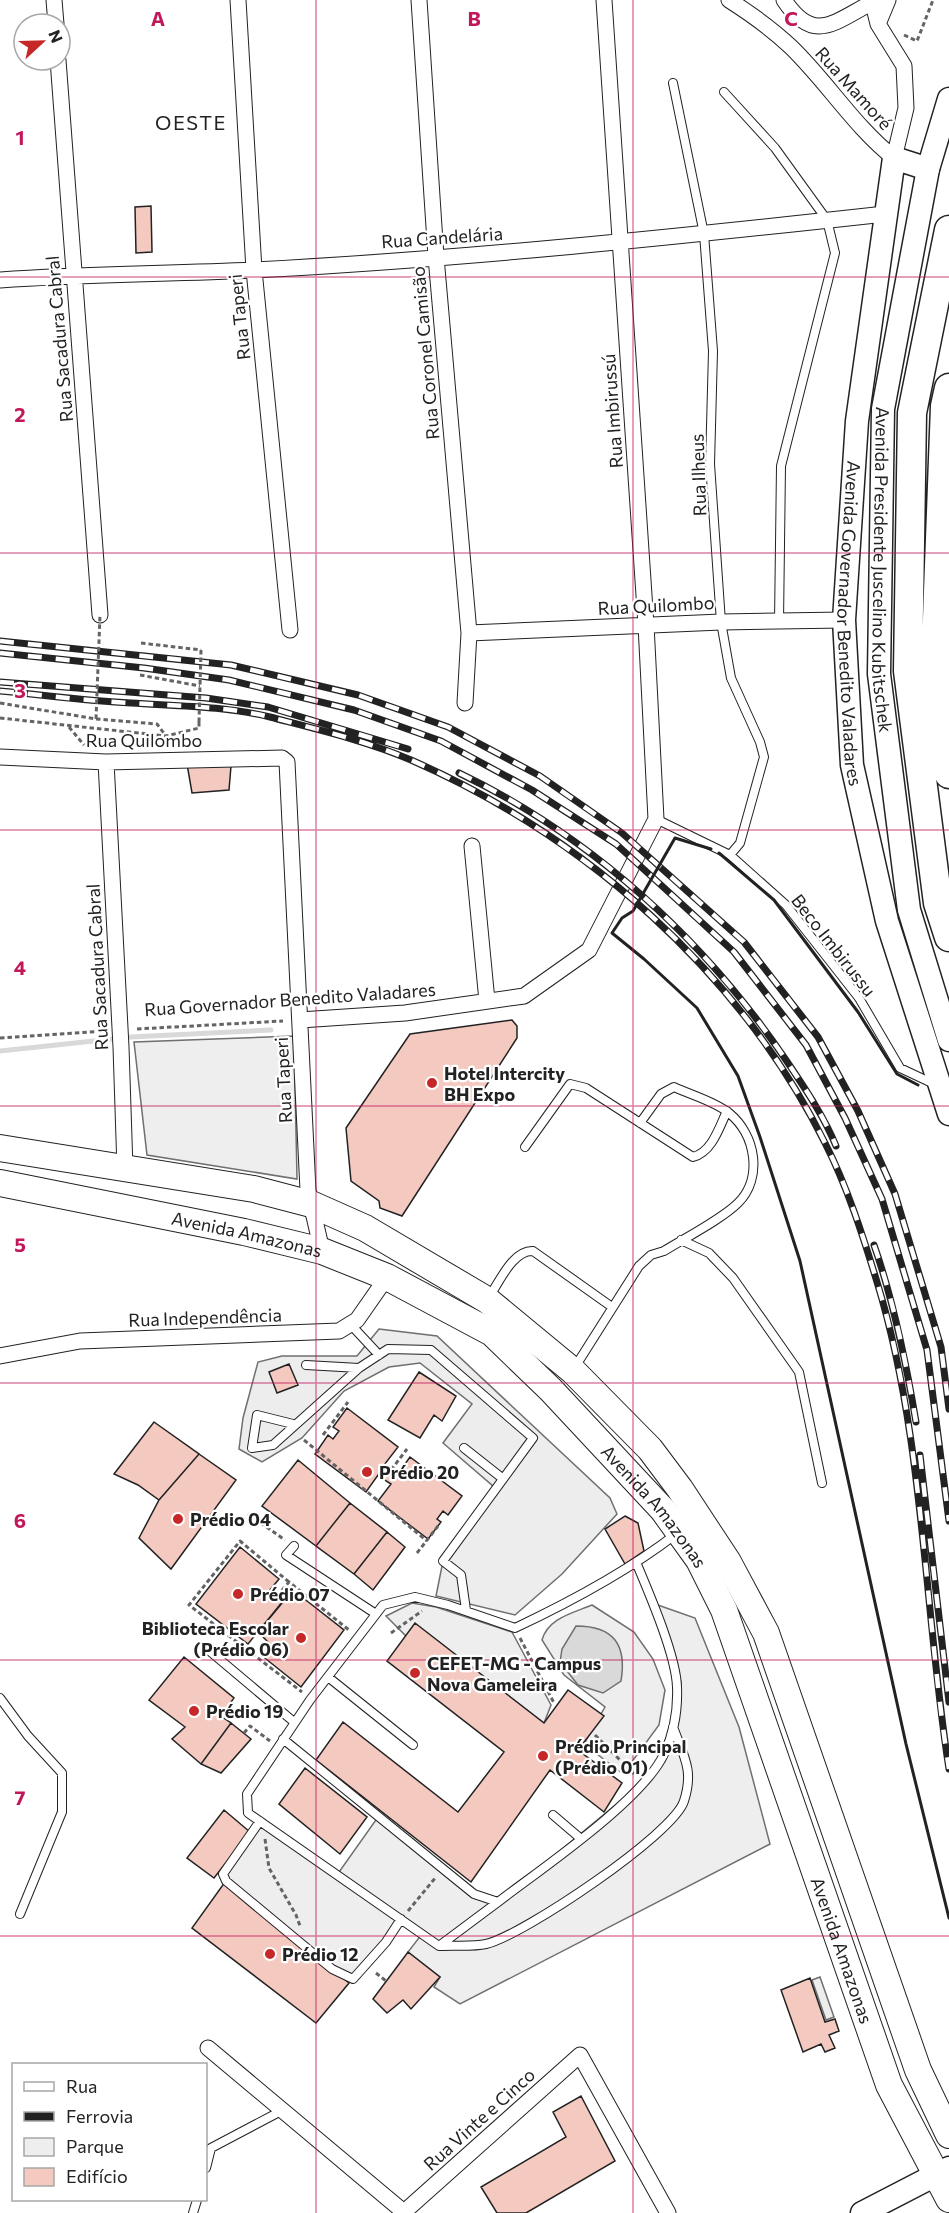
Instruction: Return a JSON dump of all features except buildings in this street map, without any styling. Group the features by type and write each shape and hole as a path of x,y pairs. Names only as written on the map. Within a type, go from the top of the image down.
{"highway":[{"name":"Avenida Presidente Juscelino Kubitschek","path":"949,230 912,413 908,671 938,903 949,938"},
{"path":"949,388 945,406 935,672 949,774"}],"main road":[{"name":"Avenida Amazonas","path":"0,1148 254,1190 311,1204 365,1228 487,1300 573,1371 650,1449 680,1489 728,1562 766,1633 918,2070 949,2135"},
{"name":"Avenida Amazonas","path":"0,1183 244,1232 322,1251 387,1277 492,1333 567,1407 658,1504 699,1560 724,1610 889,2085 942,2172 949,2199"}],"street":[{"name":"Rua Taperi","path":"238,0 254,270 290,630"},
{"name":"Rua Coronel Camisão","path":"419,0 436,257 469,633 465,703"},
{"name":"Rua Imbirussú","path":"604,0 646,625 656,819"},
{"name":"Rua Mamoré","path":"729,0 756,18 792,48 870,138 894,158"},
{"path":"784,0 800,21 816,27 832,24 877,1 879,24 904,66 906,108 894,158 927,170"},
{"name":"Rua Sacadura Cabral","path":"59,72 100,615"},
{"name":"Avenida Presidente Juscelino Kubitschek","path":"949,99 927,170 883,409 879,674 909,910 949,1040"},
{"name":"Avenida Governador Benedito Valadares","path":"894,158 857,421 844,620 852,765 887,921 949,1114"},
{"name":"Rua Candelária","path":"0,280 73,275 254,270 436,257 704,234 885,214"},
{"name":"Rua Quilombo","path":"469,633 721,622 779,623 844,620"},
{"name":"Rua Quilombo","path":"0,757 106,762 282,758 287,762"},
{"name":"Rua Sacadura Cabral","path":"106,762 125,1169"},
{"name":"Rua Taperi","path":"287,762 311,1204 322,1251"},
{"name":"Rua Governador Benedito Valadares","path":"300,1020 405,1014 524,996 589,950 656,819"},
{"path":"472,846 487,1001"},
{"path":"352,1326 387,1277"},
{"name":"Rua Independência","path":"0,1356 80,1341 339,1331 352,1326"},
{"path":"208,2048 404,2212"},
{"name":"Rua Vinte e Cinco","path":"404,2212 580,2055 668,2213"},
{"path":"866,2212 942,2172"}],"lane":[{"name":"Rua Ilheus","path":"673,83 704,234 713,351 710,464 721,622 731,678 760,742 764,757 740,843 730,855"},
{"path":"724,92 775,148 827,220 835,253 781,466 779,623"},
{"name":"Beco Imbirussu","path":"656,819 730,855 786,905 858,998 900,1068 940,1087"},
{"path":"525,1147 570,1084 586,1088 693,1157 703,1155 727,1111"},
{"path":"573,1371 639,1266 651,1255 681,1240 737,1205 750,1189 755,1169 751,1148 739,1123 727,1111 674,1087 661,1094 640,1123"},
{"path":"681,1240 709,1252 733,1278 799,1372 822,1483"},
{"path":"487,1300 518,1256 525,1251 534,1251 612,1307"},
{"path":"352,1326 379,1355"},
{"path":"293,1424 257,1415 252,1448 273,1445 293,1424 359,1368 388,1349 431,1350 533,1438 443,1560 461,1575 466,1610"},
{"path":"306,1365 359,1368"},
{"path":"464,1448 502,1478"},
{"path":"673,1727 690,1775 683,1804 655,1835 541,1918 487,1944 439,1946 248,1813 247,1794 294,1722 383,1605 415,1597 466,1610 515,1628 553,1610 636,1562 679,1532"},
{"path":"294,1546 286,1555 376,1614"},
{"path":"439,1946 614,1811 644,1782 663,1756 673,1727 677,1685 654,1605 636,1562"},
{"path":"206,1648 294,1722"},
{"path":"328,1677 413,1745"},
{"path":"0,1698 28,1736 62,1773 62,1812 20,1914"},
{"path":"283,1739 474,1894 498,1902"},
{"path":"553,1815 580,1838"},
{"path":"260,1821 223,1874 226,1881 332,1969 353,1979 386,1942 401,1919"},
{"path":"207,2164 211,2148 283,2110"}],"path":[{"path":"917,41 933,0"},
{"path":"96,719 100,615"},
{"path":"0,718 166,736 199,728 201,650 141,643"},
{"path":"140,675 200,686"},
{"path":"0,703 96,719 157,724 166,736"},
{"name":"Rua Governador Benedito Valadares","path":"0,1038 120,1037 300,1020"},
{"path":"323,1435 348,1402"},
{"path":"304,1440 426,1541"},
{"path":"391,1470 407,1449"},
{"path":"417,1553 438,1526"},
{"path":"303,1693 189,1605 240,1541 350,1631"},
{"path":"276,1596 289,1582"},
{"path":"391,1633 425,1609"},
{"path":"515,1628 554,1703"},
{"path":"244,1733 250,1726 263,1738"},
{"path":"595,1735 644,1782"},
{"path":"260,1821 269,1868 298,1921 300,1928 295,1938"}],"green space":[{"path":"294,1036 297,1179 147,1155 134,1042"},
{"path":"412,1603 436,1607 512,1632 551,1705 544,1723 415,1624 406,1636 386,1616"},
{"path":"655,1604 695,1618 739,1727 770,1844 460,2004 434,1987 440,1977 408,1952 422,1934 401,1918 353,1978 332,1969 223,1874 260,1821 337,1875 378,1817 473,1894 497,1903 643,1782 665,1761 678,1720 681,1682"},
{"path":"592,1605 634,1632 653,1659 665,1690 659,1725 623,1774 584,1744 605,1707 564,1675 542,1640 555,1621"}],"shaded area":[{"path":"379,1329 437,1336 610,1498 617,1514 562,1574 515,1615 436,1596 443,1561 494,1487 443,1443 472,1404 420,1363 389,1367 344,1391 302,1438 262,1462 239,1449 243,1418 258,1362 282,1356 357,1356"},
{"path":"576,1626 589,1627 609,1634 619,1648 622,1657 621,1681 603,1693 578,1685 560,1662 562,1649"},
{"path":"820,1977 834,2017 826,2020 812,1980"}],"waterway":[{"path":"0,1051 131,1037 271,1030"}],"railway":[{"path":"0,641 231,665 358,695 448,727 540,776 622,833 744,942 818,1037 858,1111 895,1194 941,1347 949,1409"},
{"path":"0,653 144,668 229,680 354,710 441,741 532,790 616,844 661,885 734,952 806,1045 845,1118 882,1199 927,1350 949,1521"},
{"path":"0,682 206,698 268,707 408,749"},
{"path":"0,691 236,711 323,731 394,753 475,791 537,828 596,869 651,916 703,967 749,1022 790,1081 825,1143 847,1194 877,1282 893,1340 905,1400 949,1769"},
{"path":"459,773 508,798 554,827 641,895 681,933 719,973 754,1016 807,1091 836,1146"},
{"path":"874,1245 899,1332 916,1422"},
{"path":"920,1455 949,1702"}],"wall":[{"path":"711,849 675,838 633,911 622,918 612,933 697,1008 738,1076 760,1137 800,1261 906,1744 949,1918"},
{"path":"719,853 774,900 858,1012 897,1074 918,1085"}],"place":[{"name":"Hotel Intercity BH Expo","path":"432,1083"},
{"name":"Prédio 20","path":"367,1472"},
{"name":"Prédio 04","path":"178,1519"},
{"name":"Prédio 07","path":"238,1594"},
{"name":"Biblioteca Escolar (Prédio 06)","path":"301,1638"},
{"name":"CEFET-MG - Campus Nova Gameleira","path":"415,1673"},
{"name":"Prédio 19","path":"194,1711"},
{"name":"Prédio Principal (Prédio 01)","path":"543,1756"},
{"name":"Prédio 12","path":"270,1954"}],"district":[{"name":"OESTE","path":"191,122"}]}
